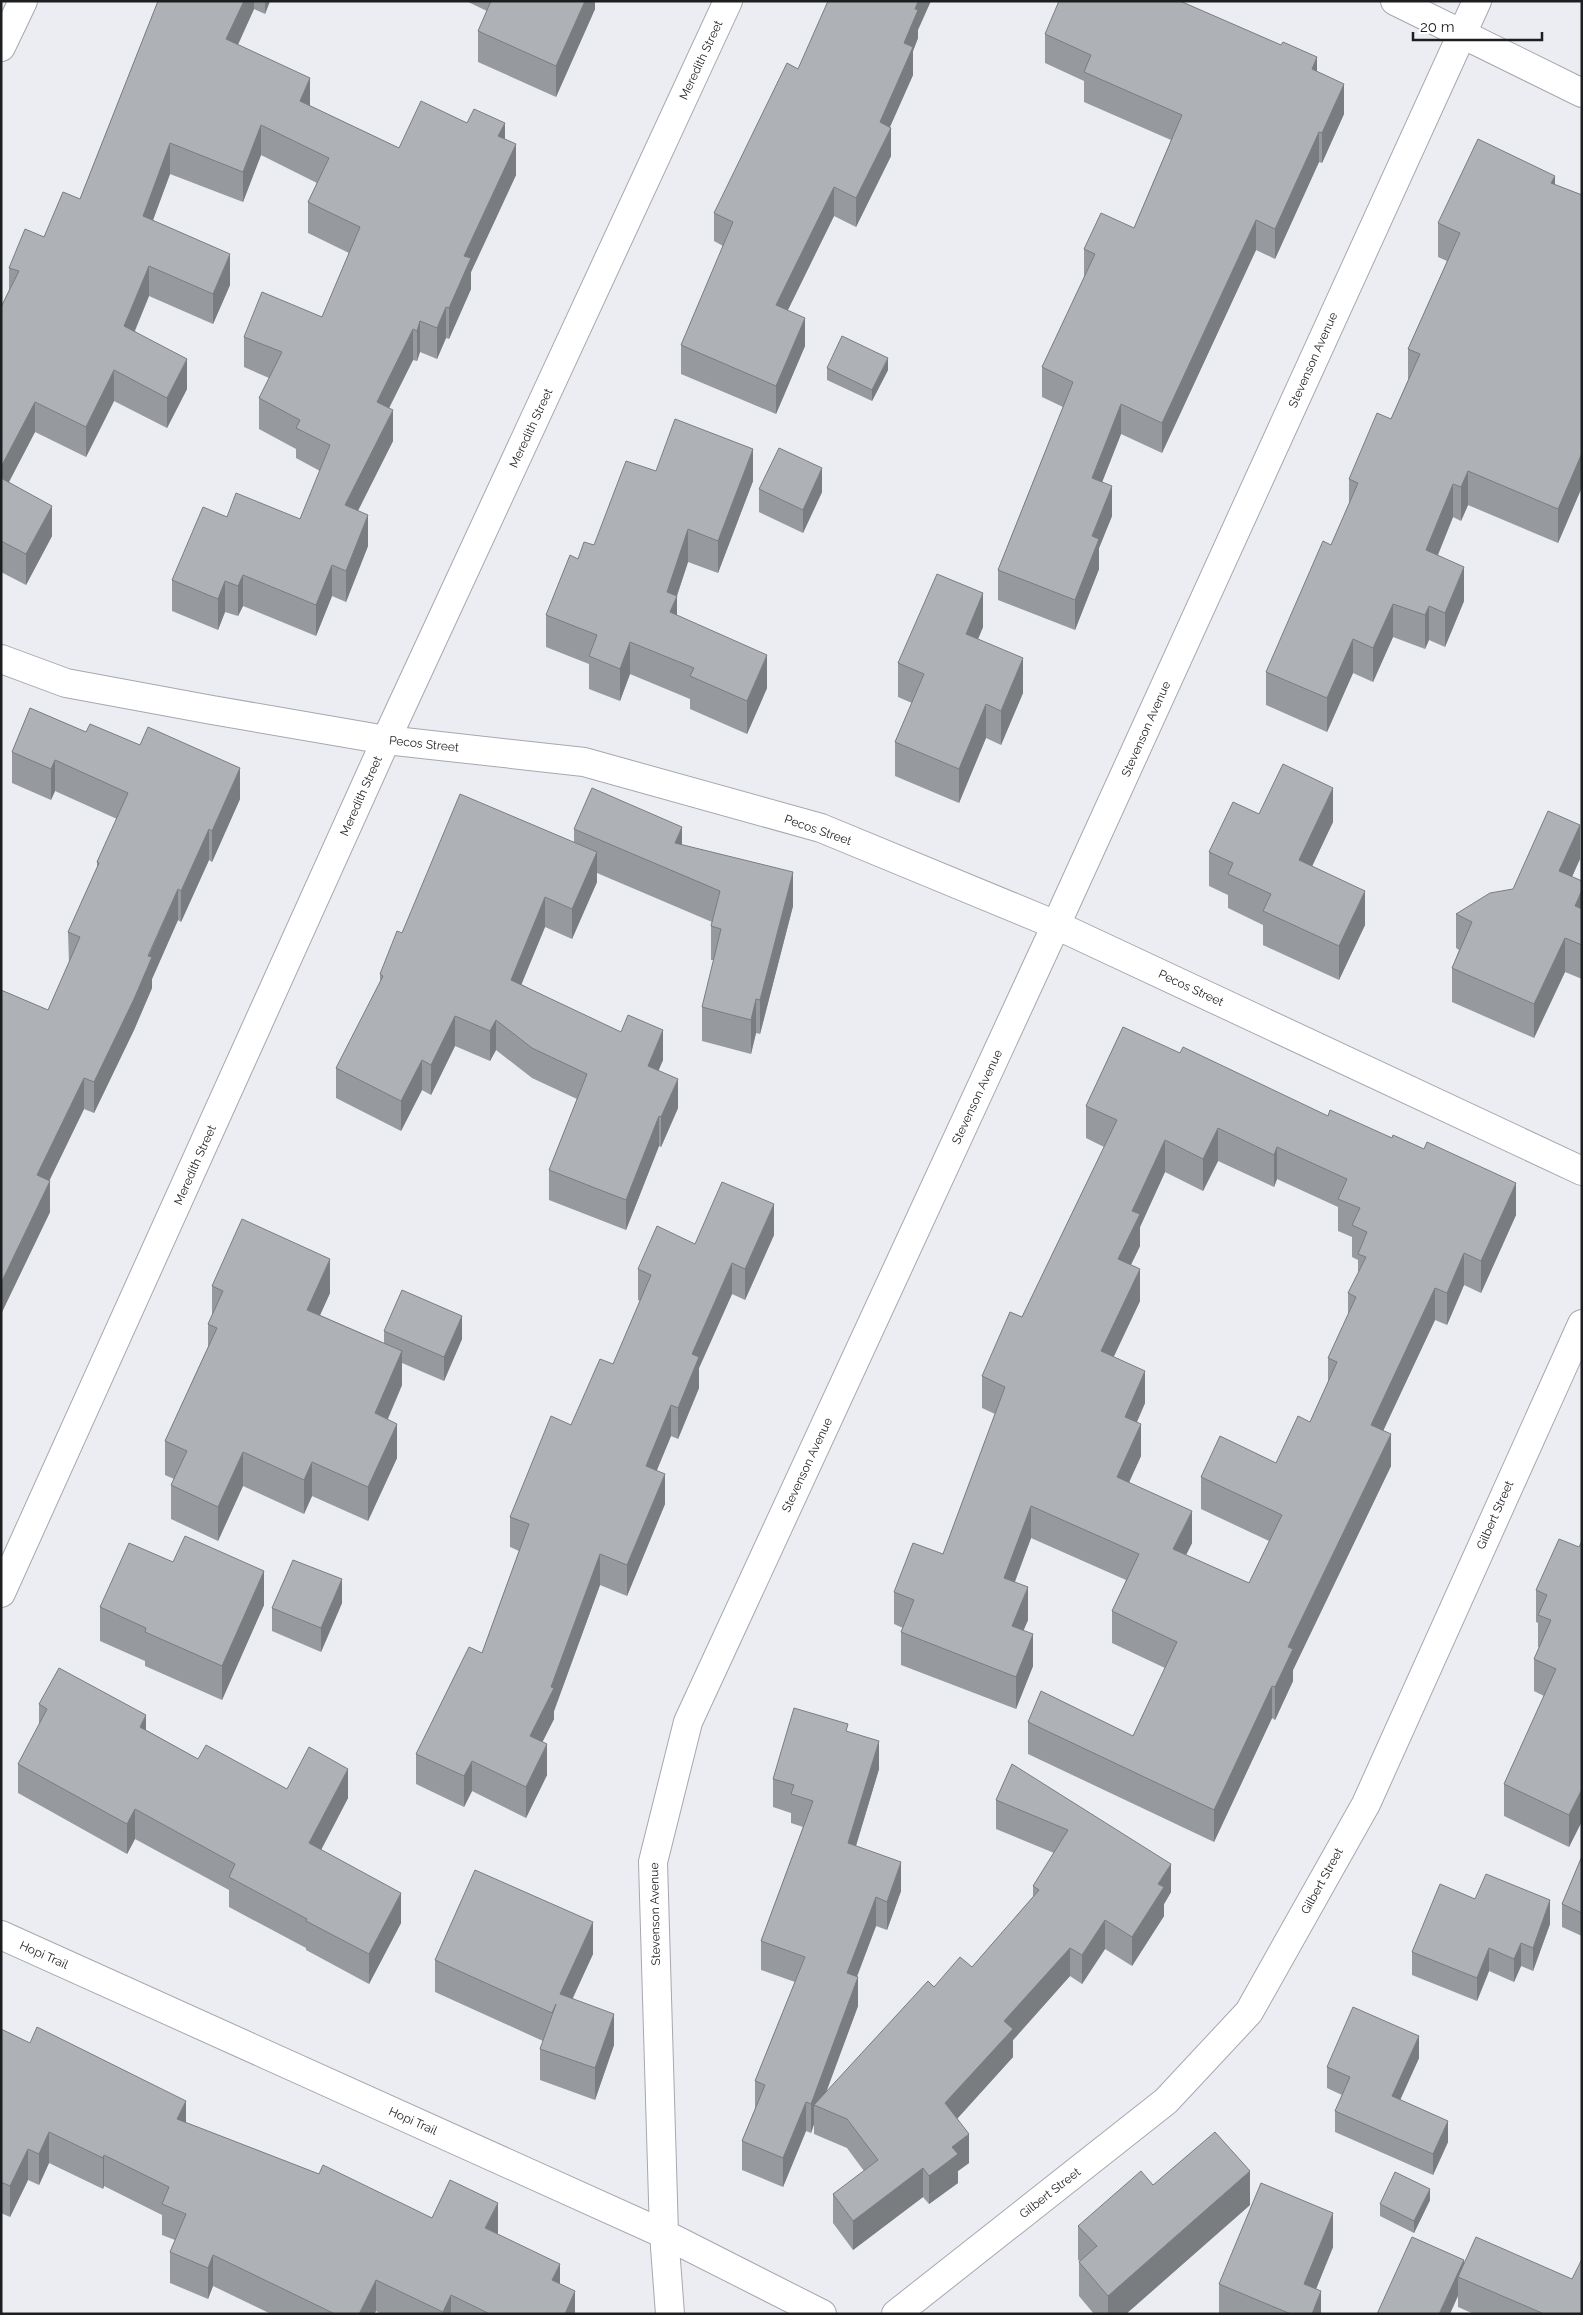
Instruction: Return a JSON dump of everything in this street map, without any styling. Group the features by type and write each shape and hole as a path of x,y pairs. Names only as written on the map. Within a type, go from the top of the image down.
{"street":[{"path":"1,47 23,1"},
{"name":"Meredith Street","path":"1,1593 386,740 728,1"},
{"path":"1395,1 1582,93"},
{"name":"Stevenson Avenue","path":"664,2234 653,1862 688,1722 1056,925 1477,1"},
{"name":"Pecos Street","path":"1,659 66,682 386,740 584,762 821,828 1056,925 1582,1171"},
{"name":"Gilbert Street","path":"896,2314 1166,2101 1249,2012 1366,1804 1582,1324"},
{"name":"Hopi Trail","path":"1,1935 664,2234 822,2314"},
{"path":"664,2234 670,2314"}],"building":[{"path":"158,1 244,1 226,39 310,78 300,101 399,148 421,101 467,123 474,109 505,123 498,136 516,144 464,256 471,258 449,308 446,307 437,328 420,321 417,331 413,329 377,402 393,410 345,505 368,515 346,571 332,565 316,605 243,575 238,586 225,581 218,599 172,580 203,507 227,517 236,493 300,519 330,445 296,428 300,420 259,398 282,352 244,337 262,292 322,317 360,227 308,202 329,158 261,125 243,172 170,143 143,216 230,254 213,294 149,266 124,326 187,359 167,398 114,370 86,427 35,402 1,467 1,307 19,271 9,268 25,229 44,237 63,192 80,199"},
{"path":"491,1 585,1 556,66 478,31"},
{"path":"828,1 918,1 915,9 918,10 904,43 913,47 880,122 891,128 856,198 834,187 776,305 805,318 776,386 681,345 733,222 714,213 787,63 798,69"},
{"path":"1059,1 1180,1 1281,45 1283,42 1317,57 1312,69 1344,84 1322,133 1319,132 1275,229 1256,220 1162,423 1121,404 1092,478 1112,486 1092,536 1099,539 1075,600 998,570 1073,382 1042,367 1095,254 1084,249 1101,213 1134,228 1182,115 1084,72 1091,55 1045,34"},
{"path":"1478,139 1555,176 1551,183 1582,195 1582,453 1558,509 1468,471 1461,487 1453,484 1426,550 1464,567 1445,613 1429,606 1425,615 1393,604 1373,648 1353,639 1327,698 1266,672 1323,541 1331,545 1358,483 1349,479 1377,413 1391,419 1420,354 1408,349 1460,233 1438,223"},
{"path":"842,336 888,358 872,390 827,368"},
{"path":"675,419 753,449 718,541 688,529 667,592 677,596 670,612 767,655 747,701 690,676 694,668 630,642 620,669 589,656 597,635 546,615 570,555 578,559 584,542 594,545 626,461 656,471"},
{"path":"779,448 822,468 803,510 759,489"},
{"path":"1,478 52,506 26,554 1,541"},
{"path":"937,574 983,593 966,634 1023,658 1001,711 986,704 959,769 895,742 924,674 898,663"},
{"path":"30,708 86,732 90,724 140,745 148,727 240,768 212,831 209,829 181,891 178,889 148,956 152,957 134,999 94,1082 84,1078 37,1175 50,1181 1,1281 1,990 48,1010 80,937 68,932 128,793 55,760 51,769 12,752"},
{"path":"1283,764 1333,788 1299,860 1365,891 1339,946 1263,911 1271,894 1228,874 1233,863 1209,852 1233,802 1259,814"},
{"path":"592,788 682,827 675,843 793,872 760,1000 756,999 751,1020 702,1007 721,929 711,926 720,891 574,829"},
{"path":"460,794 597,852 572,909 545,897 511,980 621,1032 628,1015 663,1030 648,1066 678,1079 661,1117 659,1116 626,1200 549,1170 587,1074 532,1048 496,1020 490,1031 455,1016 431,1065 422,1060 401,1101 336,1068 383,976 380,974 397,931 402,933"},
{"path":"1548,811 1580,825 1559,871 1582,881 1582,890 1575,906 1582,909 1582,945 1565,938 1534,1004 1452,968 1472,922 1456,914 1490,893 1513,889"},
{"path":"1123,1027 1180,1053 1183,1047 1328,1116 1330,1110 1392,1138 1393,1135 1424,1149 1427,1142 1516,1183 1481,1261 1464,1253 1447,1293 1435,1288 1371,1425 1391,1434 1288,1647 1293,1649 1275,1687 1272,1686 1214,1810 1028,1722 1041,1691 1133,1736 1177,1642 1112,1611 1139,1554 1031,1506 1004,1578 1028,1587 1012,1626 1033,1634 1016,1677 901,1632 914,1600 894,1592 913,1543 943,1554 1005,1387 982,1376 1010,1312 1022,1317 1117,1120 1086,1106","holes":["1218,1128 1274,1155 1277,1147 1347,1179 1338,1199 1360,1208 1352,1225 1367,1232 1358,1254 1366,1257 1348,1293 1356,1297 1328,1358 1337,1362 1310,1422 1298,1416 1276,1463 1220,1436 1201,1477 1282,1515 1249,1583 1173,1549 1192,1511 1117,1477 1141,1424 1125,1417 1145,1371 1101,1351 1140,1269 1118,1259 1140,1214 1132,1211 1165,1140 1203,1159"]},
{"path":"722,1182 774,1204 745,1269 732,1263 692,1354 699,1357 678,1408 671,1405 646,1466 665,1474 627,1565 600,1554 551,1687 554,1688 530,1736 547,1744 526,1787 472,1761 464,1776 416,1754 469,1647 482,1653 529,1524 510,1517 551,1416 571,1425 600,1359 613,1364 651,1275 638,1269 657,1226 695,1244"},
{"path":"242,1219 330,1259 307,1310 402,1351 375,1413 397,1424 368,1487 312,1462 304,1480 243,1452 218,1507 171,1485 187,1451 165,1441 217,1328 208,1324 223,1291 212,1286"},
{"path":"402,1290 462,1316 444,1357 384,1331"},
{"path":"185,1536 264,1571 222,1666 145,1632 146,1628 100,1607 129,1543 173,1562"},
{"path":"1559,1539 1579,1547 1582,1541 1582,1789 1569,1815 1504,1784 1556,1669 1534,1659 1551,1620 1538,1615 1547,1595 1536,1590"},
{"path":"293,1560 342,1579 321,1628 272,1608"},
{"path":"59,1668 146,1715 140,1727 198,1759 206,1745 287,1789 309,1747 348,1769 309,1843 401,1893 369,1954 229,1877 235,1864 135,1809 127,1824 18,1764 47,1709 39,1704"},
{"path":"794,1708 848,1724 846,1731 879,1741 848,1843 901,1862 887,1902 876,1897 847,1973 858,1977 811,2104 806,2102 783,2158 742,2141 765,2085 755,2081 805,1957 761,1941 813,1801 791,1794 794,1785 773,1779"},
{"path":"1012,1764 1171,1864 1158,1884 1164,1887 1132,1937 1105,1920 1082,1955 1070,1948 1004,2021 1013,2029 945,2103 969,2134 952,2147 958,2154 929,2176 923,2168 853,2221 833,2194 878,2160 847,2119 814,2105 928,1981 934,1987 960,1957 972,1967 1039,1890 1033,1886 1068,1830 996,1800"},
{"path":"1582,1856 1582,1913 1562,1904"},
{"path":"475,1870 593,1922 560,1994 614,2014 595,2068 540,2049 556,2004 552,2013 435,1960"},
{"path":"1486,1874 1550,1900 1533,1948 1521,1943 1514,1959 1489,1948 1477,1978 1412,1952 1440,1884 1475,1899"},
{"path":"1353,2007 1419,2036 1392,2096 1448,2121 1433,2154 1335,2111 1350,2077 1327,2067"},
{"path":"37,2027 186,2101 177,2119 319,2174 323,2165 432,2218 450,2180 498,2203 485,2228 560,2264 552,2280 575,2291 565,2314 490,2314 451,2295 443,2312 376,2280 359,2314 335,2314 213,2255 208,2268 170,2252 186,2214 162,2204 169,2187 104,2155 103,2158 49,2132 39,2154 28,2149 10,2186 1,2182 1,2029 30,2043"},
{"path":"1215,2132 1250,2171 1108,2296 1079,2262 1097,2246 1078,2226 1141,2171 1153,2185"},
{"path":"1395,2172 1430,2189 1414,2221 1380,2204"},
{"path":"1261,2183 1333,2213 1304,2284 1321,2291 1312,2314 1291,2314 1219,2284"},
{"path":"1412,2237 1464,2260 1439,2314 1377,2314"},
{"path":"1476,2237 1572,2279 1582,2259 1582,2314 1542,2314 1458,2277"}]}
